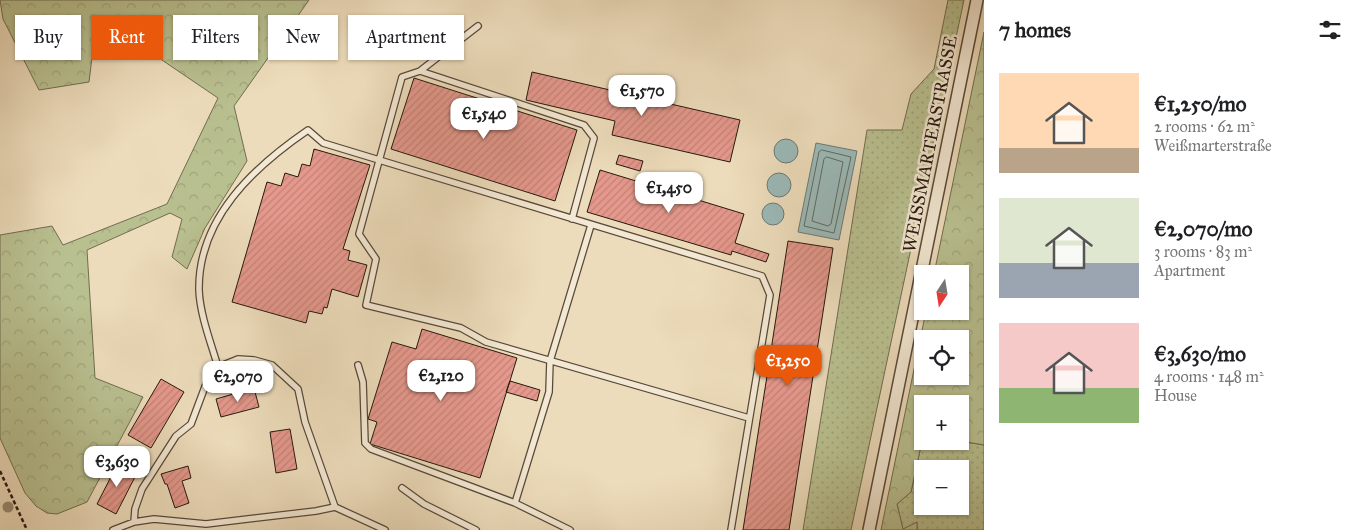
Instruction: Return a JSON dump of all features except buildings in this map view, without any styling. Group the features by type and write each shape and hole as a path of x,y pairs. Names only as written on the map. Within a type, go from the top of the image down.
{"street":[{"name":"WEISSMARTERSTRASSE","path":"869,530 977,0"}],"lane":[{"path":"478,26 420,71 402,77 359,234 376,259 366,305 461,328 486,342 749,418"},
{"path":"420,71 584,125 594,138 572,219"},
{"path":"218,367 205,323 199,289 206,244 232,196 272,155 308,130 323,143 762,276 770,295 731,530"},
{"path":"515,502 549,392 550,361 591,225"},
{"path":"134,522 135,509 142,489 176,436 191,424 210,376 218,367 238,359 254,360 272,365 298,390 305,422 335,507"},
{"path":"358,365 363,382 365,443 371,449 515,502 570,530"},
{"path":"402,488 424,504 476,530"},
{"path":"113,530 134,522 154,519 206,524 335,507 385,530"}],"path":[{"path":"0,471 27,530"}],"green space":[{"path":"0,0 309,0 298,15 268,15 268,58 234,106 247,161 205,228 187,269 172,257 182,219 170,213 87,250 95,378 143,397 87,502 57,514 47,513 36,506 25,493 0,438 0,235 52,226 63,245 167,204 218,98 162,60 163,15 91,15 92,60 89,82 39,90 24,60 81,60 81,15 15,15 15,43 3,19"},
{"path":"948,0 964,0 851,530 803,530 867,130 902,130 911,94 934,69"},
{"path":"984,32 984,445 969,442 969,395 914,395 914,450 920,450 918,460 914,460 914,478 911,492 897,504 903,529 917,522 917,530 881,530 914,369 914,385 969,385 969,330 922,330 924,320 969,320 969,265 936,265"},
{"path":"969,442 984,445 984,530 917,530 917,522 903,530 897,504 911,492 914,478 914,515 969,515 969,460 918,460 920,450 969,450"}],"water":[{"path":"786,139 795,142 798,151 795,160 786,163 777,160 774,151 777,142"},
{"path":"816,143 857,151 839,240 798,232"},
{"path":"779,173 788,176 791,185 788,194 779,197 770,194 767,185 770,176"},
{"path":"773,203 781,206 784,214 781,222 773,225 765,222 762,214 765,206"}]}
